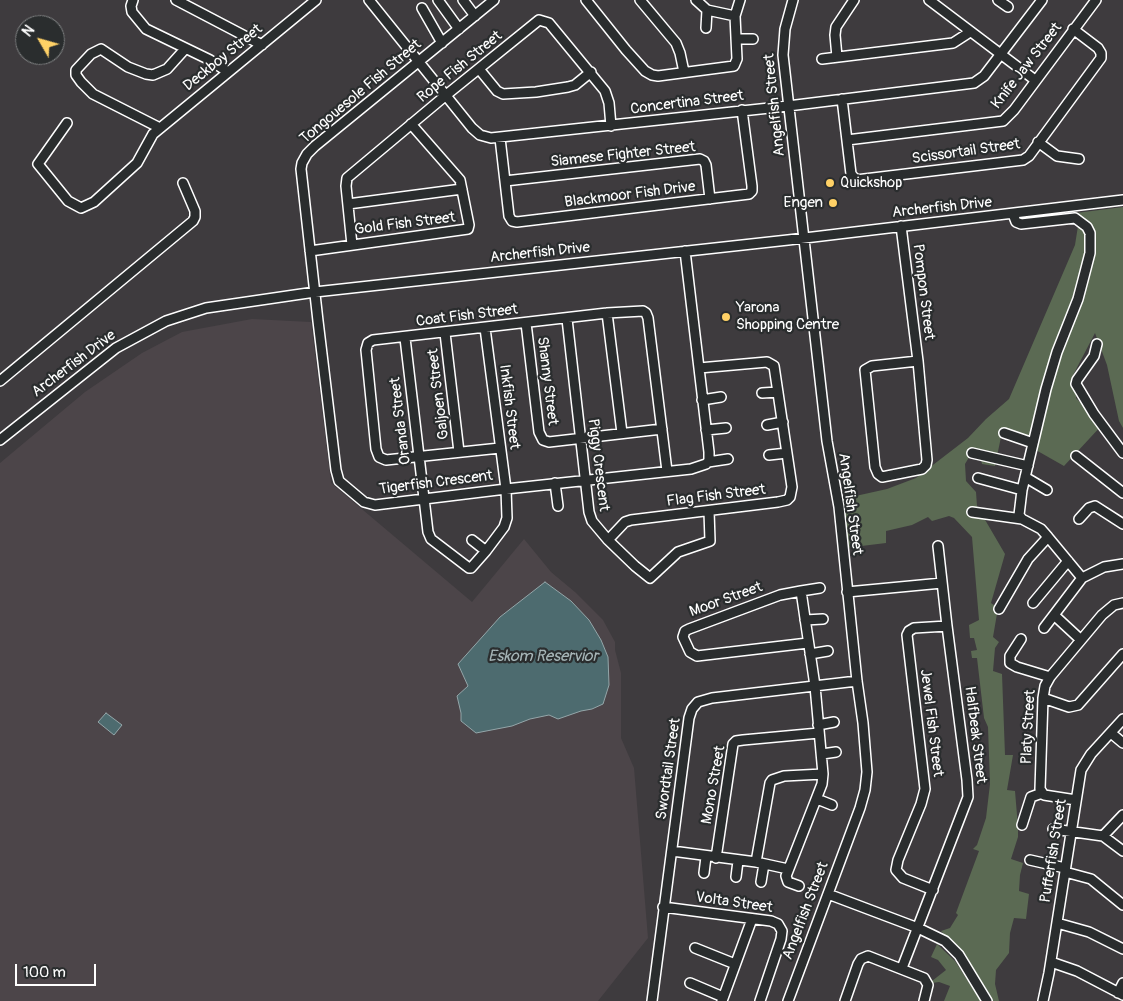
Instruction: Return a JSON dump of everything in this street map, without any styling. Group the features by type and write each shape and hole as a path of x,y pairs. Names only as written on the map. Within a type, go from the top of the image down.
{"street":[{"path":"133,0 131,10 144,28 210,60 228,72"},
{"path":"176,0 262,45"},
{"name":"Deckboy Street","path":"67,123 38,164 68,201 81,208 94,202 137,163 149,140 160,128 316,0"},
{"name":"Concertina Street","path":"369,0 445,96 477,133 486,137 500,138 974,83 984,76 1042,0"},
{"path":"438,0 459,29"},
{"path":"463,0 474,16"},
{"name":"Tongouesole Fish Street","path":"315,292 301,170 305,156 493,0"},
{"path":"586,0 626,50 649,74 658,76 732,67 736,62 736,16 740,0"},
{"path":"640,0 676,43 684,72"},
{"path":"696,0 707,10 736,16"},
{"name":"Angelfish Street","path":"788,1001 860,808 867,778 867,756 847,592 839,507 827,441 788,106 783,42 793,0"},
{"path":"837,56 836,27 854,0"},
{"path":"928,0 1035,80"},
{"path":"998,0 1008,7"},
{"name":"Knife Jaw Street","path":"847,140 1001,122 1014,110 1096,0"},
{"path":"422,8 442,43"},
{"path":"706,28 707,10"},
{"name":"Rope Fish Street","path":"352,245 347,178 540,20 550,24 591,72 608,97 611,126"},
{"name":"Scissortail Street","path":"842,99 851,174 858,180 1023,160 1029,156 1102,58 1102,53 1098,48 1073,29"},
{"path":"822,59 953,43 970,32"},
{"path":"736,39 752,39"},
{"path":"160,128 93,94 76,75 76,70 91,54 101,49 128,67 154,75 167,68 185,49"},
{"path":"479,69 497,91 503,94 536,92 568,87 576,84 591,72"},
{"name":"Blackmoor Fish Drive","path":"500,138 509,216 512,221 517,222 749,194 752,191 742,110"},
{"name":"Gold Fish Street","path":"310,251 466,230 469,226 461,182 457,175 411,124"},
{"path":"1038,142 1057,156 1079,159"},
{"name":"Siamese Fighter Street","path":"505,181 700,159 706,165 710,199"},
{"path":"0,381 193,221 195,216 194,207 183,183"},
{"path":"348,204 462,189"},
{"name":"Archerfish Drive","path":"0,440 106,354 157,325 182,314 206,308 315,292 804,238 1123,200"},
{"path":"1013,214 1016,222 1021,224 1075,218 1087,227 1090,233 1090,253 1078,299 1057,352 1025,477 1019,515 1022,519"},
{"name":"Pompon Street","path":"901,226 918,361 927,462 922,469 882,477 878,474 875,467 865,370 872,366 918,361"},
{"path":"685,251 709,452 708,462"},
{"name":"Tigerfish Crescent","path":"315,292 338,479 361,500 369,504 378,505 424,500 555,483 697,468 708,462 728,458"},
{"name":"Coat Fish Street","path":"500,448 384,460 378,455 376,449 366,346 372,341 641,310 646,313 667,471"},
{"path":"607,313 622,433"},
{"name":"Piggy Crescent","path":"567,319 590,517 608,540 650,578 678,552 710,540 709,511"},
{"name":"Shanny Street","path":"526,323 541,438 549,442 662,429"},
{"name":"Inkfish Street","path":"485,328 506,489"},
{"name":"Galjoen Street","path":"446,333 459,452"},
{"name":"Oranda Street","path":"405,338 430,536 465,567 471,568 506,523 506,489"},
{"path":"1097,344 1094,356 1076,384 1094,414 1123,453"},
{"name":"Flag Fish Street","path":"608,540 625,522 632,520 778,502 788,499 792,489 773,364 770,362 699,368"},
{"path":"762,393 778,392"},
{"path":"702,400 721,398"},
{"path":"767,424 783,422"},
{"path":"706,430 726,428"},
{"path":"1004,433 1033,444"},
{"path":"769,455 787,453"},
{"path":"972,454 1028,466"},
{"path":"1076,456 1123,493"},
{"path":"1025,477 1047,490"},
{"path":"978,478 1022,490"},
{"path":"555,483 558,506"},
{"path":"1079,518 1089,508 1094,506 1123,524"},
{"path":"972,512 1022,519 1040,529 1082,578"},
{"path":"999,609 1028,559 1048,537"},
{"path":"472,540 486,551"},
{"name":"Halfbeak Street","path":"902,968 966,806 968,792 938,546"},
{"path":"1033,603 1068,561"},
{"path":"1044,628 1082,578 1104,567 1123,564"},
{"path":"847,592 942,583"},
{"name":"Moor Street","path":"808,644 697,656 690,652 683,640 684,633 689,629 780,595 820,588"},
{"path":"799,886 787,881 788,869 817,799 823,774 815,686 801,591"},
{"name":"Platy Street","path":"1042,793 1040,787 1045,686 1050,677 1081,640 1098,613 1123,603"},
{"path":"1054,615 1081,640"},
{"path":"805,620 822,619"},
{"name":"Jewel Fish Street","path":"933,890 903,878 896,870 925,789 907,635 914,628 947,626"},
{"path":"1021,639 1010,656 1010,663 1050,677"},
{"path":"810,654 828,651"},
{"path":"1043,698 1069,707 1078,705 1123,654"},
{"name":"Swordtail Street","path":"652,1001 689,718 695,706 703,700 719,697 857,680"},
{"name":"Pufferfish Street","path":"1043,1001 1083,766 1091,754 1123,719"},
{"path":"819,729 834,722"},
{"name":"Mono Street","path":"716,858 733,744 739,740 819,729"},
{"path":"1111,733 1123,743"},
{"path":"822,754 836,752"},
{"path":"761,882 760,863 769,785 772,780 784,776 823,774"},
{"path":"1022,825 1031,797 1042,793 1047,796 1076,800"},
{"path":"817,799 832,805"},
{"path":"1103,836 1123,815"},
{"path":"1053,829 1103,836 1123,851"},
{"path":"672,851 760,863 788,869"},
{"path":"704,873 706,856"},
{"path":"736,878 738,860"},
{"path":"1030,860 1091,879 1123,905"},
{"path":"828,894 940,938 953,947 987,1001"},
{"name":"Volta Street","path":"664,907 775,922 780,925 782,939 760,1001"},
{"path":"690,983 723,999 752,919"},
{"path":"1057,923 1089,932 1123,949"},
{"path":"695,948 736,964"},
{"path":"845,1001 859,962 863,958 869,957 922,976 927,980 928,988 924,1001"},
{"path":"1051,962 1077,971 1121,994 1123,983"}],"shaded area":[{"path":"252,319 311,322 331,483 472,602 524,539 551,572 575,592 603,620 615,642 615,650 621,673 621,738 634,768 648,938 598,1001 0,1001 0,463 85,392 142,353 182,332"}],"green space":[{"path":"1123,207 1123,428 1119,421 1107,365 1095,333 1071,379 1077,390 1076,398 1102,425 1064,466 1027,445 1001,437 995,466 982,464 980,455 971,454 965,464 966,481 976,492 977,506 1005,554 991,603 998,608 993,637 999,642 995,648 993,671 1002,674 1005,755 1013,755 1007,790 1015,791 1018,837 1011,859 1023,863 1019,891 1029,894 1026,919 1014,918 1010,933 1009,953 996,970 995,984 999,1001 993,1001 957,948 941,931 950,928 958,915 956,913 979,851 973,849 977,845 986,818 990,784 988,727 984,718 977,658 972,658 971,651 977,650 974,638 970,638 969,625 979,620 972,537 954,518 949,516 932,521 928,517 912,525 886,531 886,543 845,548 842,499 887,489 916,478 968,438 1009,399 1075,245 1078,226 1076,213"},
{"path":"937,944 955,961 981,1001 944,1001 950,986 939,982 932,983 946,970 938,960 931,957"}],"water":[{"name":"Eskom Reservior","path":"545,582 571,601 589,620 601,640 608,657 609,685 603,704 558,719 549,715 530,719 512,726 476,733 461,721 457,696 468,686 458,664 500,617"},
{"path":"106,713 122,725 114,735 98,722"}],"place":[{"name":"Quickshop","path":"830,183"},
{"name":"Engen","path":"833,203"},
{"name":"Yarona Shopping Centre","path":"726,317"}]}
